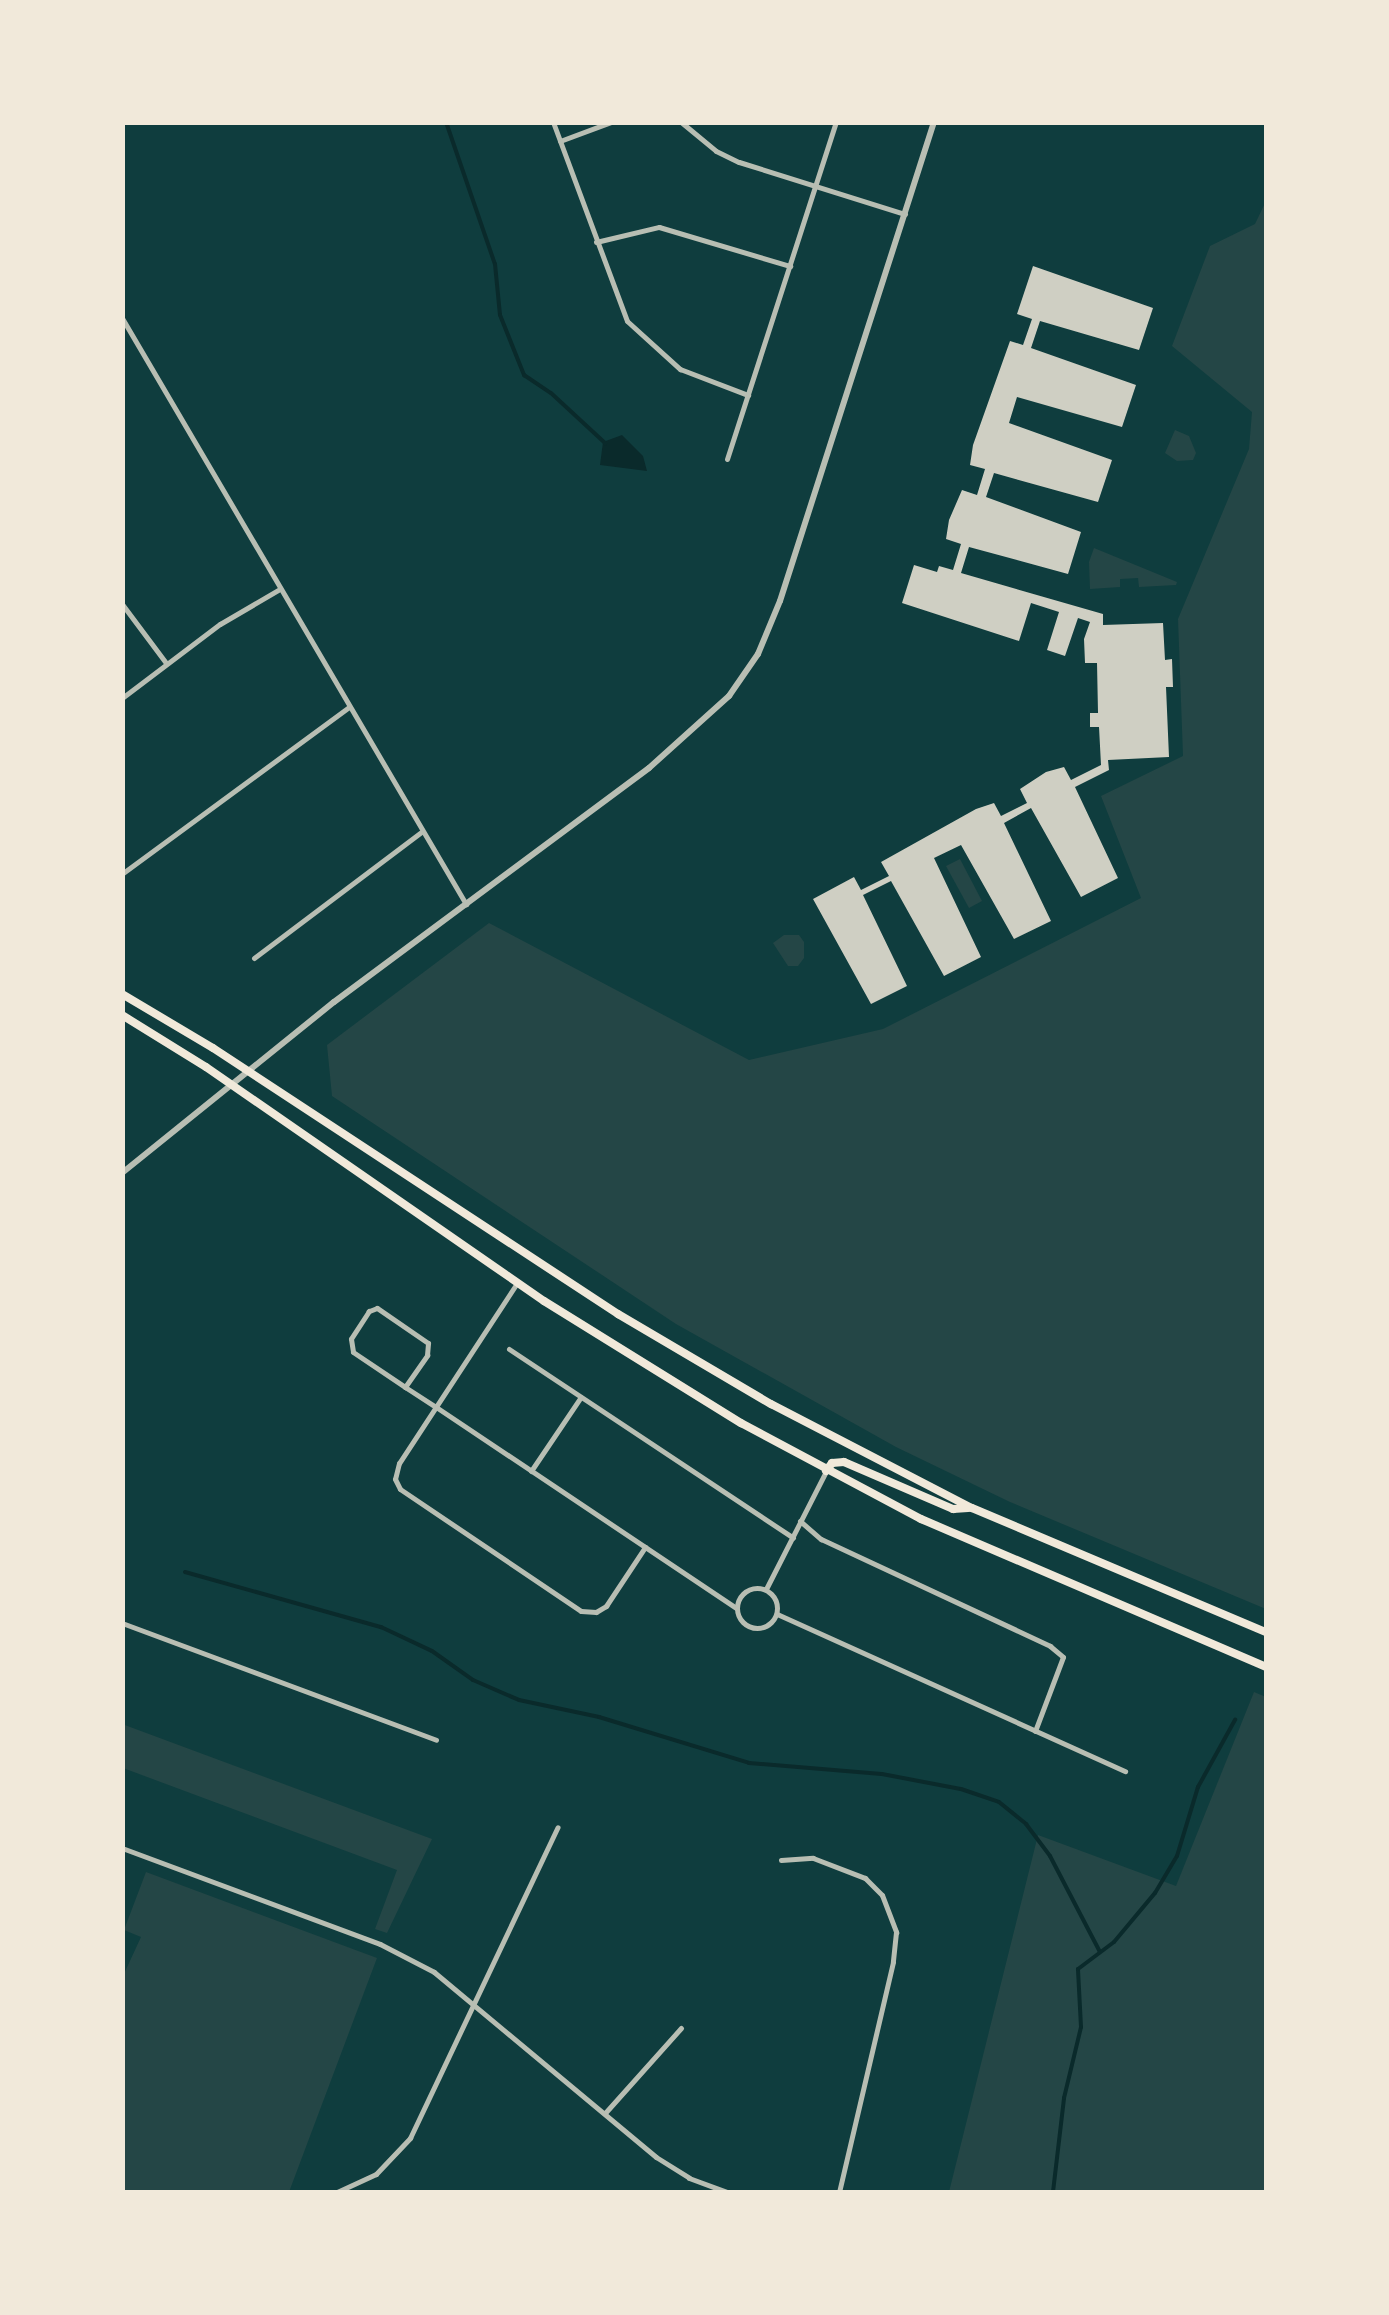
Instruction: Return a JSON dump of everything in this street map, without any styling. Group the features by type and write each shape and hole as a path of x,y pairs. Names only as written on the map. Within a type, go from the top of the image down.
{"main road":[{"path":"122,994 248,1071 683,1353 771,1404 972,1508 1266,1632"},
{"path":"122,1015 231,1085 517,1283 680,1387 826,1470 979,1546 1266,1667"},
{"path":"826,1470 832,1463 844,1462 953,1509 972,1508"}],"street":[{"path":"553,122 626,322 680,369 748,395"},
{"path":"560,141 611,122"},
{"path":"681,122 716,152 905,214"},
{"path":"726,459 836,122"},
{"path":"122,1173 248,1071 687,737 729,696 750,666 780,600 934,122"},
{"path":"595,243 659,227 790,266"},
{"path":"122,318 420,832 468,906"},
{"path":"122,698 220,624 280,588"},
{"path":"122,604 166,664"},
{"path":"124,873 349,707"},
{"path":"254,958 420,832"},
{"path":"517,1283 399,1463 395,1479 400,1489 421,1505 581,1611 596,1612 606,1606 646,1547"},
{"path":"406,1387 427,1355 428,1343 377,1308 369,1311 350,1347 406,1387 736,1608 743,1623 756,1629 769,1625 777,1614 777,1601 766,1589 749,1588 736,1608"},
{"path":"509,1349 793,1538"},
{"path":"531,1471 580,1396"},
{"path":"766,1589 826,1470"},
{"path":"800,1521 821,1539 1050,1646 1063,1657 1034,1732"},
{"path":"777,1614 1126,1771"},
{"path":"122,1622 436,1740"},
{"path":"337,2192 376,2174 398,2154 558,1828"},
{"path":"122,1848 380,1944 434,1972 678,2172 727,2192"},
{"path":"782,1860 813,1858 865,1878 882,1895 896,1932 894,1962 839,2192"},
{"path":"604,2113 681,2028"}],"shaded area":[{"path":"1266,201 1266,1609 1010,1502 896,1447 676,1324 332,1096 327,1045 489,923 749,1060 883,1029 1141,898 1101,796 1183,756 1178,619 1249,449 1252,412 1172,346 1210,246 1255,224"},
{"path":"1175,430 1189,436 1196,453 1193,460 1177,461 1165,453"},
{"path":"622,435 643,456 647,471 600,465 603,442"},
{"path":"1094,548 1177,582 1176,585 1139,587 1138,578 1120,579 1120,587 1090,589 1089,562"},
{"path":"960,859 982,901 969,908 946,866"},
{"path":"784,935 799,935 804,942 804,958 798,966 788,966 773,943"},
{"path":"1254,1692 1266,1697 1266,2192 949,2192 1038,1835 1176,1886"},
{"path":"122,1724 432,1839 387,1933 375,1929 397,1870 123,1768"},
{"path":"146,1872 377,1958 289,2192 123,2192 123,1976 141,1937 124,1930"}],"building":[{"path":"1033,266 1153,308 1139,350 1040,321 1031,348 1136,385 1122,427 1017,397 1009,423 1112,460 1098,502 994,473 986,497 1081,532 1068,574 969,547 961,573 1103,614 1103,625 1163,623 1165,660 1172,659 1173,687 1166,687 1169,757 1108,760 1109,770 1075,787 1118,878 1081,897 1031,808 1004,823 1051,921 1014,939 961,845 934,858 981,957 944,976 891,881 863,895 907,986 871,1004 813,899 854,877 861,890 889,876 881,862 976,809 994,803 1001,816 1027,803 1020,789 1046,772 1064,767 1071,780 1101,765 1099,727 1090,727 1090,713 1098,713 1097,663 1085,663 1084,639 1090,622 1078,618 1065,656 1047,650 1059,612 1031,603 1019,641 902,603 914,565 937,572 939,566 953,570 961,544 946,539 949,520 962,490 977,495 985,469 970,465 973,445 1010,341 1023,345 1032,319 1017,314"}],"waterway":[{"path":"446,122 495,264 500,315 524,375 551,393 605,443"},
{"path":"185,1572 381,1627 432,1651 473,1680 519,1700 599,1717 749,1763 882,1774 961,1789 999,1802 1026,1824 1050,1856 1100,1952"},
{"path":"1053,2192 1064,2098 1081,2027 1078,1969 1114,1942 1155,1893 1177,1856 1198,1787 1235,1720"}]}
